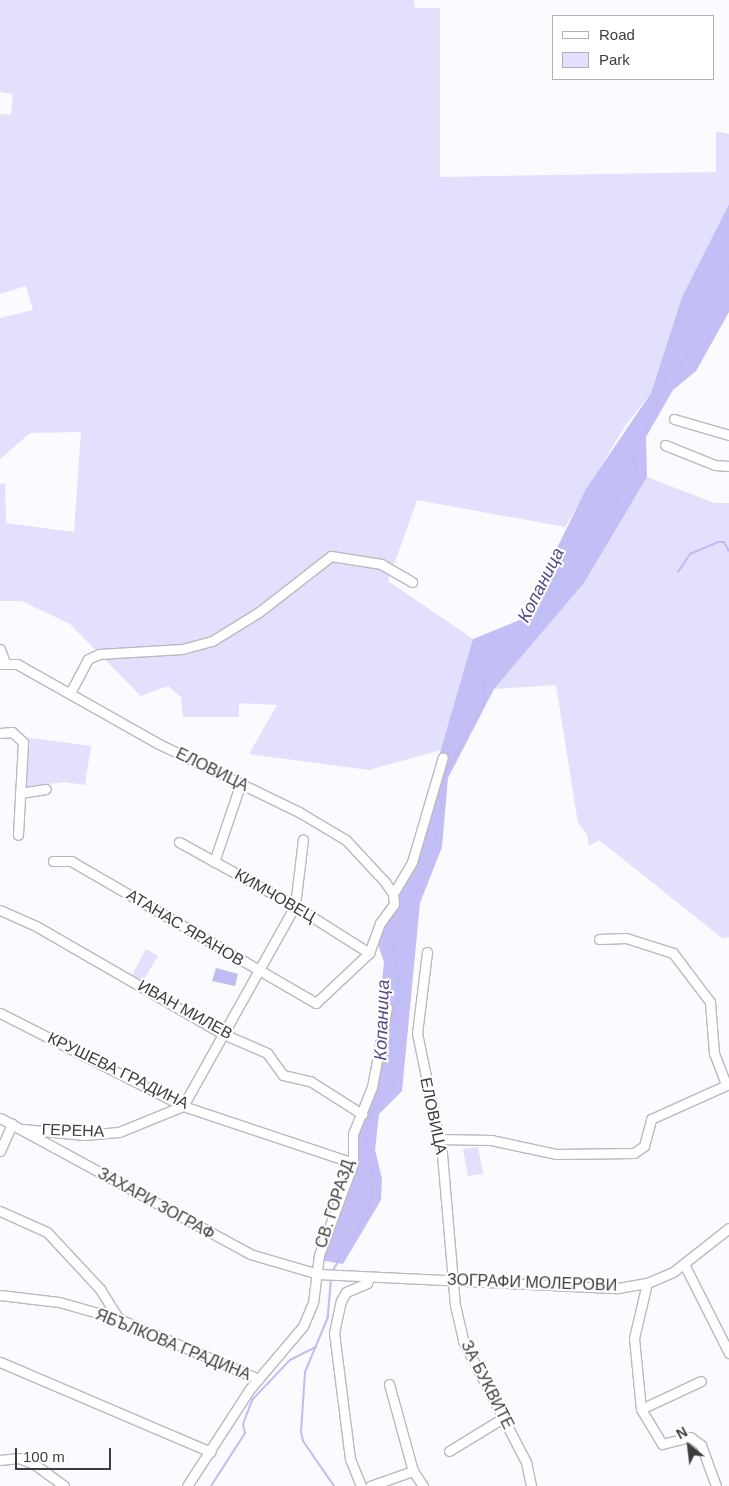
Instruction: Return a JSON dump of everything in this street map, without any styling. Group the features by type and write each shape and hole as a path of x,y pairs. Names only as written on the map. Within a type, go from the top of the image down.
{"street":[{"path":"674,419 729,435"},
{"path":"665,445 715,466 729,466"},
{"path":"70,693 88,659 99,654 182,649 212,641 274,602 332,556 381,564 412,582"},
{"path":"0,649 3,664"},
{"name":"ЕЛОВИЦА","path":"3,664 17,664 240,785 299,812 346,840 393,894"},
{"path":"0,733 12,732 23,742 18,835"},
{"path":"369,953 380,923 394,904 393,894 412,862 443,757"},
{"path":"214,862 240,785"},
{"path":"20,793 46,789"},
{"path":"183,1106 221,1033 294,906 302,839"},
{"name":"КИМЧОВЕЦ","path":"179,842 294,906 369,953"},
{"name":"АТАНАС ЯРАНОВ","path":"53,861 71,860 256,970 316,1003 369,953"},
{"name":"ИВАН МИЛЕВ","path":"0,910 36,926 221,1033 273,1057 283,1075 310,1081 362,1114"},
{"path":"438,1139 491,1140 556,1154 634,1153 644,1146 651,1118 728,1084 714,1053 710,1002 673,953 626,938 599,939"},
{"name":"ЕЛОВИЦА","path":"427,952 417,1033 438,1139 453,1281"},
{"name":"СВ. ГОРАЗД","path":"187,1486 212,1452 258,1380 303,1326 313,1303 321,1274 326,1226 353,1163 353,1134 372,1087 387,1007"},
{"name":"КРУШЕВА ГРАДИНА","path":"0,1013 183,1106 353,1163"},
{"name":"ГЕРЕНА","path":"15,1126 84,1135 119,1132 183,1106"},
{"name":"ЗАХАРИ ЗОГРАФ","path":"0,1118 250,1254 321,1274"},
{"path":"0,1151 15,1126"},
{"path":"0,1211 47,1232 100,1289 119,1319"},
{"name":"ЗОГРАФИ МОЛЕРОВИ","path":"321,1274 618,1288 647,1283 684,1264 729,1228"},
{"path":"684,1264 729,1353"},
{"path":"361,1486 350,1459 334,1333 341,1301 346,1292 367,1283 369,1277"},
{"name":"ЗА БУКВИТЕ","path":"453,1281 463,1341 526,1462 531,1486"},
{"path":"647,1283 634,1338 641,1409 662,1444 690,1437 701,1445 716,1486"},
{"name":"ЯБЪЛКОВА ГРАДИНА","path":"0,1294 59,1302 119,1319 258,1380"},
{"path":"0,1362 212,1452"},
{"path":"641,1409 701,1381"},
{"path":"389,1384 413,1471 423,1486"},
{"path":"449,1451 504,1418"},
{"path":"0,1460 20,1458 34,1464 64,1486"},
{"path":"370,1486 413,1471"}],"green space":[{"path":"0,0 414,0 415,8 440,8 440,177 716,172 716,131 729,134 729,204 682,297 651,393 625,426 565,527 417,500 388,581 473,639 444,749 369,770 249,754 277,705 239,703 239,717 183,717 181,697 168,686 141,696 70,624 22,601 0,601 0,484 5,483 6,523 74,532 81,432 30,433 0,459 0,318 33,310 26,286 0,294 0,114 11,115 13,94 0,92"},
{"path":"647,477 714,503 729,503 729,937 722,938 599,840 589,846 587,834 578,823 556,685 494,689 584,583"},
{"path":"28,739 91,746 85,785 64,782 26,787 23,784"},
{"path":"146,949 158,956 143,981 132,975"},
{"path":"478,1147 483,1174 468,1176 463,1149"}],"shaded area":[{"path":"729,204 729,312 696,371 673,390 646,437 647,477 584,583 494,689 448,778 442,847 420,903 402,1091 379,1114 375,1150 382,1179 381,1200 343,1264 320,1260 329,1228 356,1168 355,1134 376,1091 390,1008 381,990 384,962 377,942 397,901 473,639 522,619 586,489 651,393 682,297"},
{"path":"216,968 238,974 235,986 212,981"}],"waterway":[{"name":"Копаница","path":"332,1272 372,1203 373,1172 365,1154 366,1132 373,1111 394,1087 391,1041 399,990 392,931 403,919 425,875 443,809 439,791 442,778 483,706 485,676 503,655 533,633 566,557 583,539 611,521 621,495 637,475 633,455 669,376 679,368 729,266"},
{"path":"678,572 690,554 718,542 724,542 729,551"},
{"path":"331,1279 328,1317 305,1372 301,1432 303,1441 334,1486"},
{"path":"211,1486 245,1433 243,1424 252,1400 290,1360 316,1347"}]}
